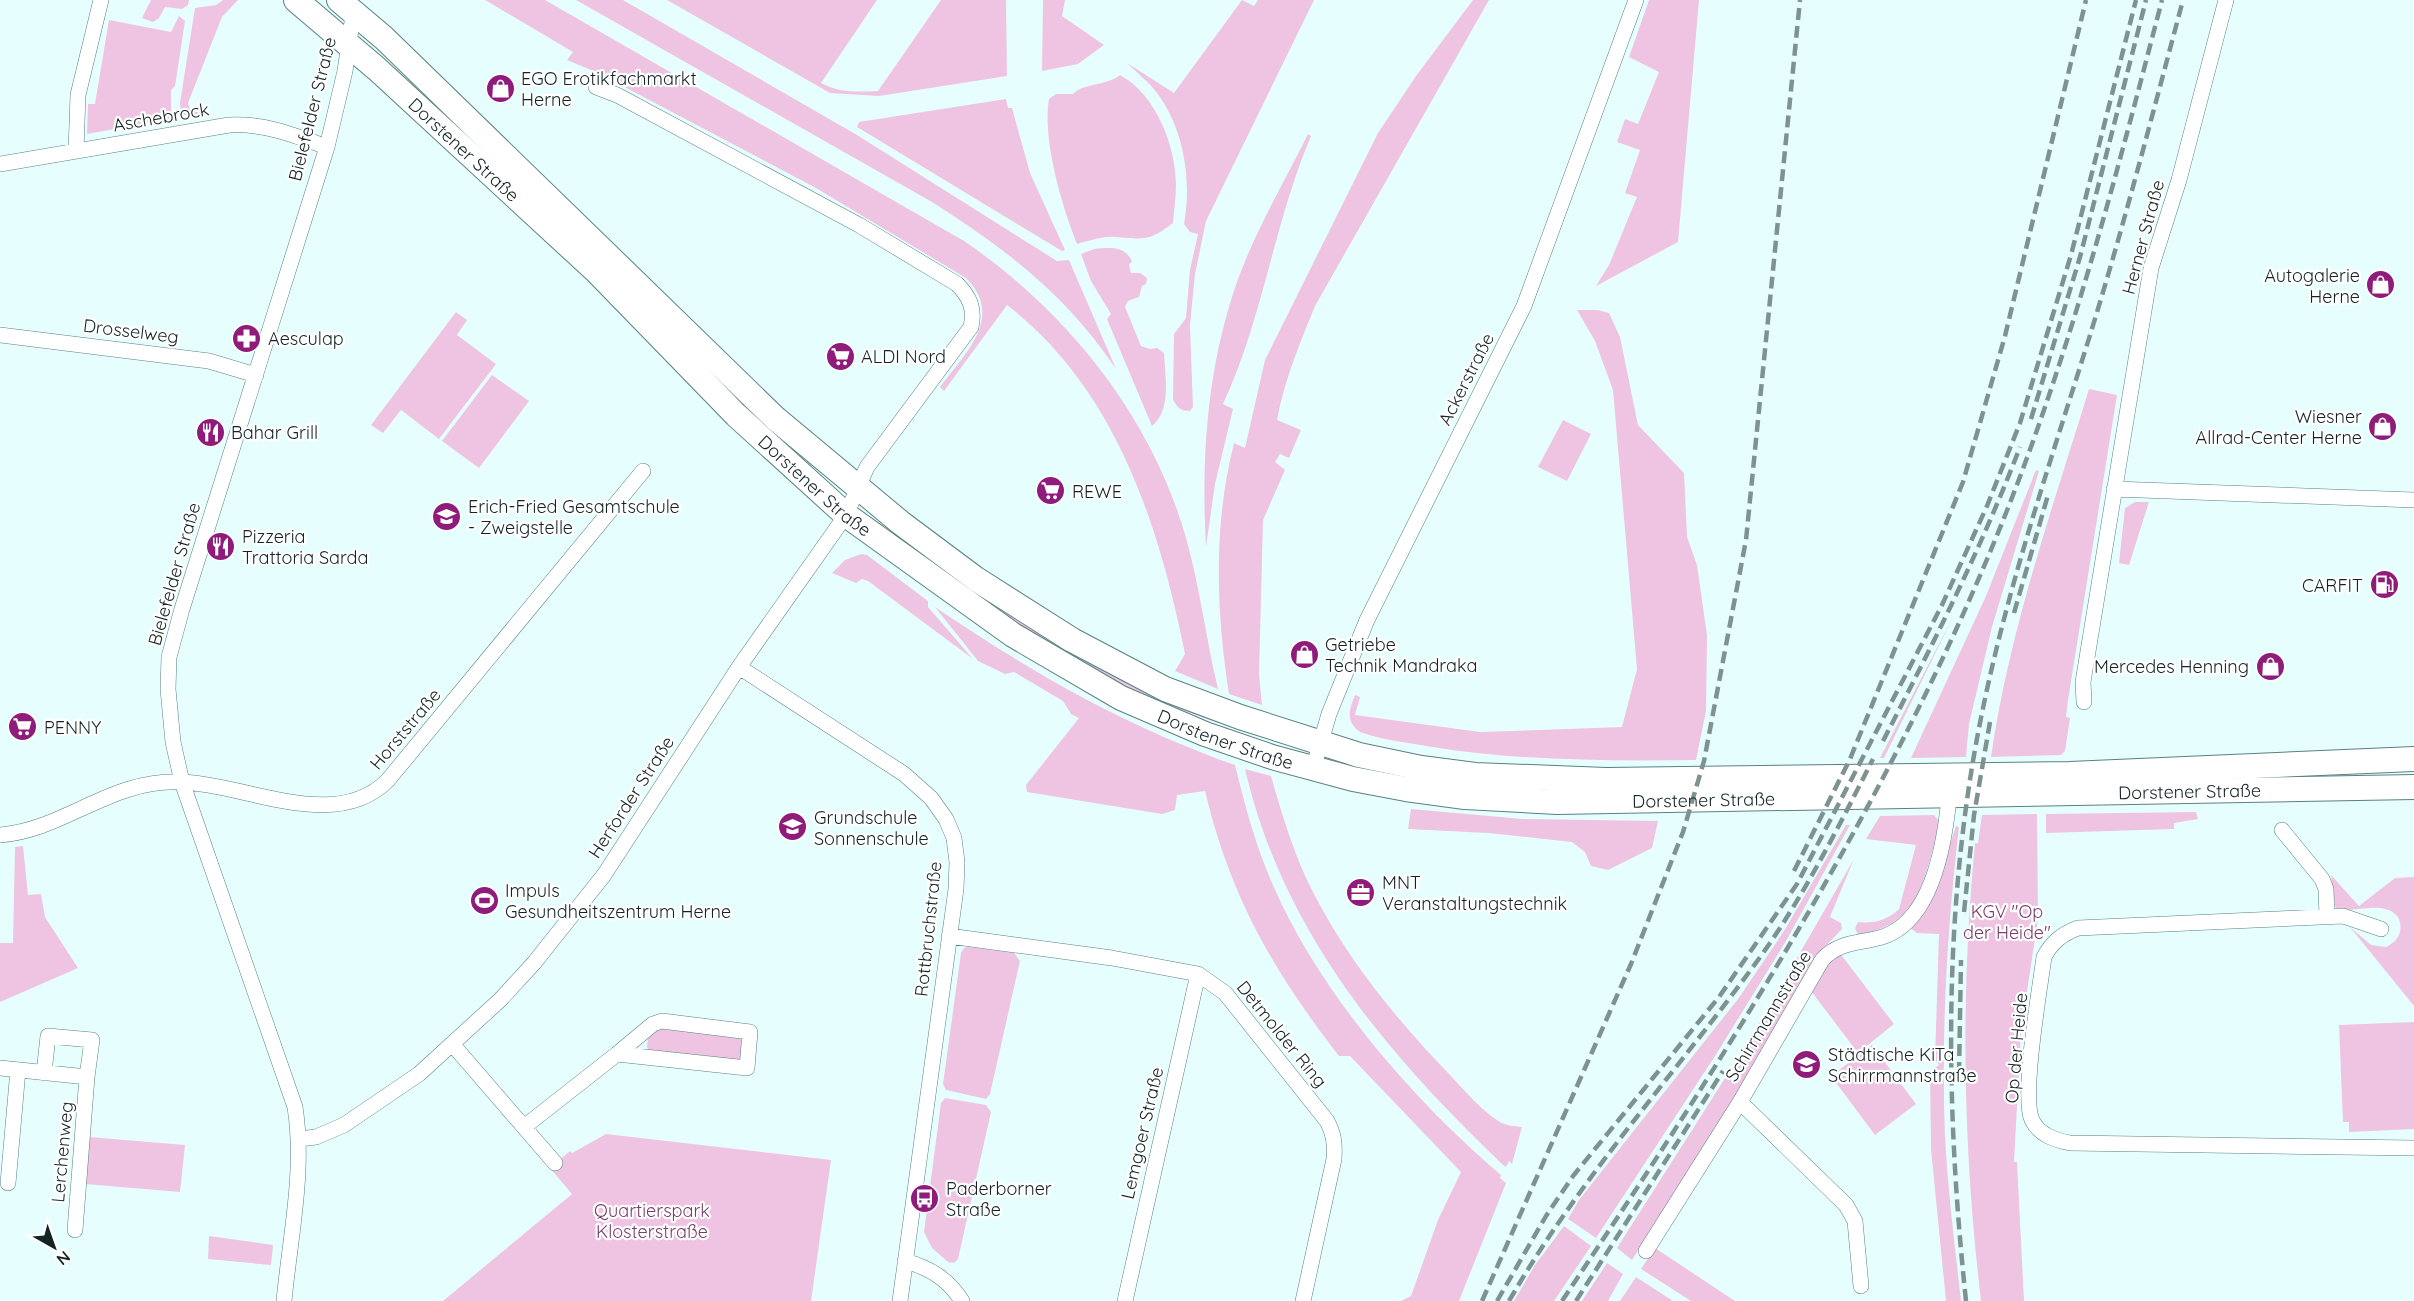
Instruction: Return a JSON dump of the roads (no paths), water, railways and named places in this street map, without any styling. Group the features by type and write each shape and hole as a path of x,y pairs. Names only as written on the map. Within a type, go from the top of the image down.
{"main road":[{"name":"Dorstener Straße","path":"296,0 350,45 596,271 736,415 846,515 960,599 1067,668 1121,698 1246,749 1353,779 1465,797 1557,802 1949,797 2414,787"},
{"name":"Dorstener Straße","path":"349,4 749,393 857,488 976,579 1056,631 1122,669 1215,708 1366,757 1448,772 1606,780 2081,773 2414,759"}],"street":[{"path":"76,151 78,95 101,0"},
{"name":"Ackerstraße","path":"1313,769 1319,743 1367,620 1524,306 1636,0"},
{"name":"Herner Straße","path":"2084,702 2084,682 2151,268 2179,180 2226,0"},
{"name":"Bielefelder Straße","path":"284,1301 297,1186 299,1139 293,1093 182,782 170,716 169,657 176,628 327,147 350,45 349,4"},
{"name":"Dorstener Straße","path":"596,87 617,95 859,225 957,284 967,293 972,304 970,327 877,453 857,488"},
{"name":"Aschebrock","path":"0,164 243,124 284,131 327,147"},
{"name":"Drosselweg","path":"0,334 209,361 256,375"},
{"name":"Horststraße","path":"0,835 26,831 115,792 144,784 202,783 315,806 346,805 368,797 388,780 643,471"},
{"name":"Herforder Straße","path":"299,1139 316,1137 344,1125 419,1074 500,1000 534,963 604,875 739,667 846,515 857,488"},
{"path":"2114,489 2414,500"},
{"name":"Rottbruchstraße","path":"739,667 904,774 939,807 954,838 957,862 950,936 900,1301"},
{"name":"Schirrmannstraße","path":"1646,1251 1740,1102 1827,954 1839,946 1885,936 1901,926 1919,909 1945,834 1949,797"},
{"path":"2282,830 2322,879 2326,889 2327,917"},
{"name":"Op der Heide","path":"2381,929 2343,916 2078,928 2066,932 2049,948 2044,957 2031,1058 2029,1104 2031,1119 2040,1131 2054,1140 2070,1143 2414,1148"},
{"name":"Detmolder Ring","path":"950,936 1089,955 1198,974 1225,993 1327,1121 1333,1132 1334,1159 1303,1301"},
{"name":"Lemgoer Straße","path":"1125,1301 1198,974"},
{"path":"524,1127 653,1024 662,1021 750,1032 747,1068 617,1054"},
{"name":"Lerchenweg","path":"44,1073 48,1036 92,1040 75,1230"},
{"path":"453,1045 555,1163"},
{"name":"Lerchenweg","path":"0,1068 87,1077"},
{"path":"8,1183 18,1070"},
{"name":"Schirrmannstraße","path":"1740,1102 1846,1205 1855,1221 1861,1286"},
{"path":"905,1261 937,1274 954,1289 962,1301"}],"railway":[{"path":"1482,1301 1631,964 1683,832 1704,761 1746,540 1800,0"},
{"path":"1794,871 1850,759 1963,482 2005,336 2086,0"},
{"path":"1497,1301 1546,1216 1573,1176 1719,997 1797,884 1942,605 1987,506 2020,423 2071,255 2136,0"},
{"path":"2031,419 2080,257 2146,0"},
{"path":"1562,1301 1686,1112 1805,918 1861,820 1962,617 2006,513 2052,387 2092,259 2162,0"},
{"path":"1966,1301 1955,1166 1951,1031 1957,896 1963,828 1973,761 1995,656 2022,553 2112,261 2183,0"},
{"path":"1883,741 1973,559 2020,447"},
{"path":"2014,613 2048,495"},
{"path":"1964,912 1974,815 1990,722"},
{"path":"1509,1301 1566,1212 1758,960 1790,912 1819,862 1873,759"},
{"path":"1959,1074 1961,960"},
{"path":"1576,1301 1723,1071"}],"place":[{"name":"EGO Erotikfachmarkt Herne","path":"500,88"},
{"name":"Autogalerie Herne","path":"2381,285"},
{"name":"Aesculap","path":"247,338"},
{"name":"ALDI Nord","path":"840,356"},
{"name":"Wiesner Allrad-Center Herne","path":"2383,426"},
{"name":"Bahar Grill","path":"210,432"},
{"name":"REWE","path":"1051,491"},
{"name":"Erich-Fried Gesamtschule - Zweigstelle","path":"447,516"},
{"name":"Pizzeria Trattoria Sarda","path":"221,546"},
{"name":"CARFIT","path":"2384,585"},
{"name":"Getriebe Technik Mandraka","path":"1304,654"},
{"name":"Mercedes Henning","path":"2270,666"},
{"name":"PENNY","path":"23,727"},
{"name":"Grundschule Sonnenschule","path":"793,827"},
{"name":"MNT Veranstaltungstechnik","path":"1361,892"},
{"name":"Impuls Gesundheitszentrum Herne","path":"484,900"},
{"name":"Städtische KiTa Schirrmannstraße","path":"1807,1064"},
{"name":"Paderborner Straße","path":"925,1198"}],"park label":[{"name":"KGV \"Op der Heide\"","path":"2007,921"},
{"name":"Quartierspark Klosterstraße","path":"652,1220"}]}
